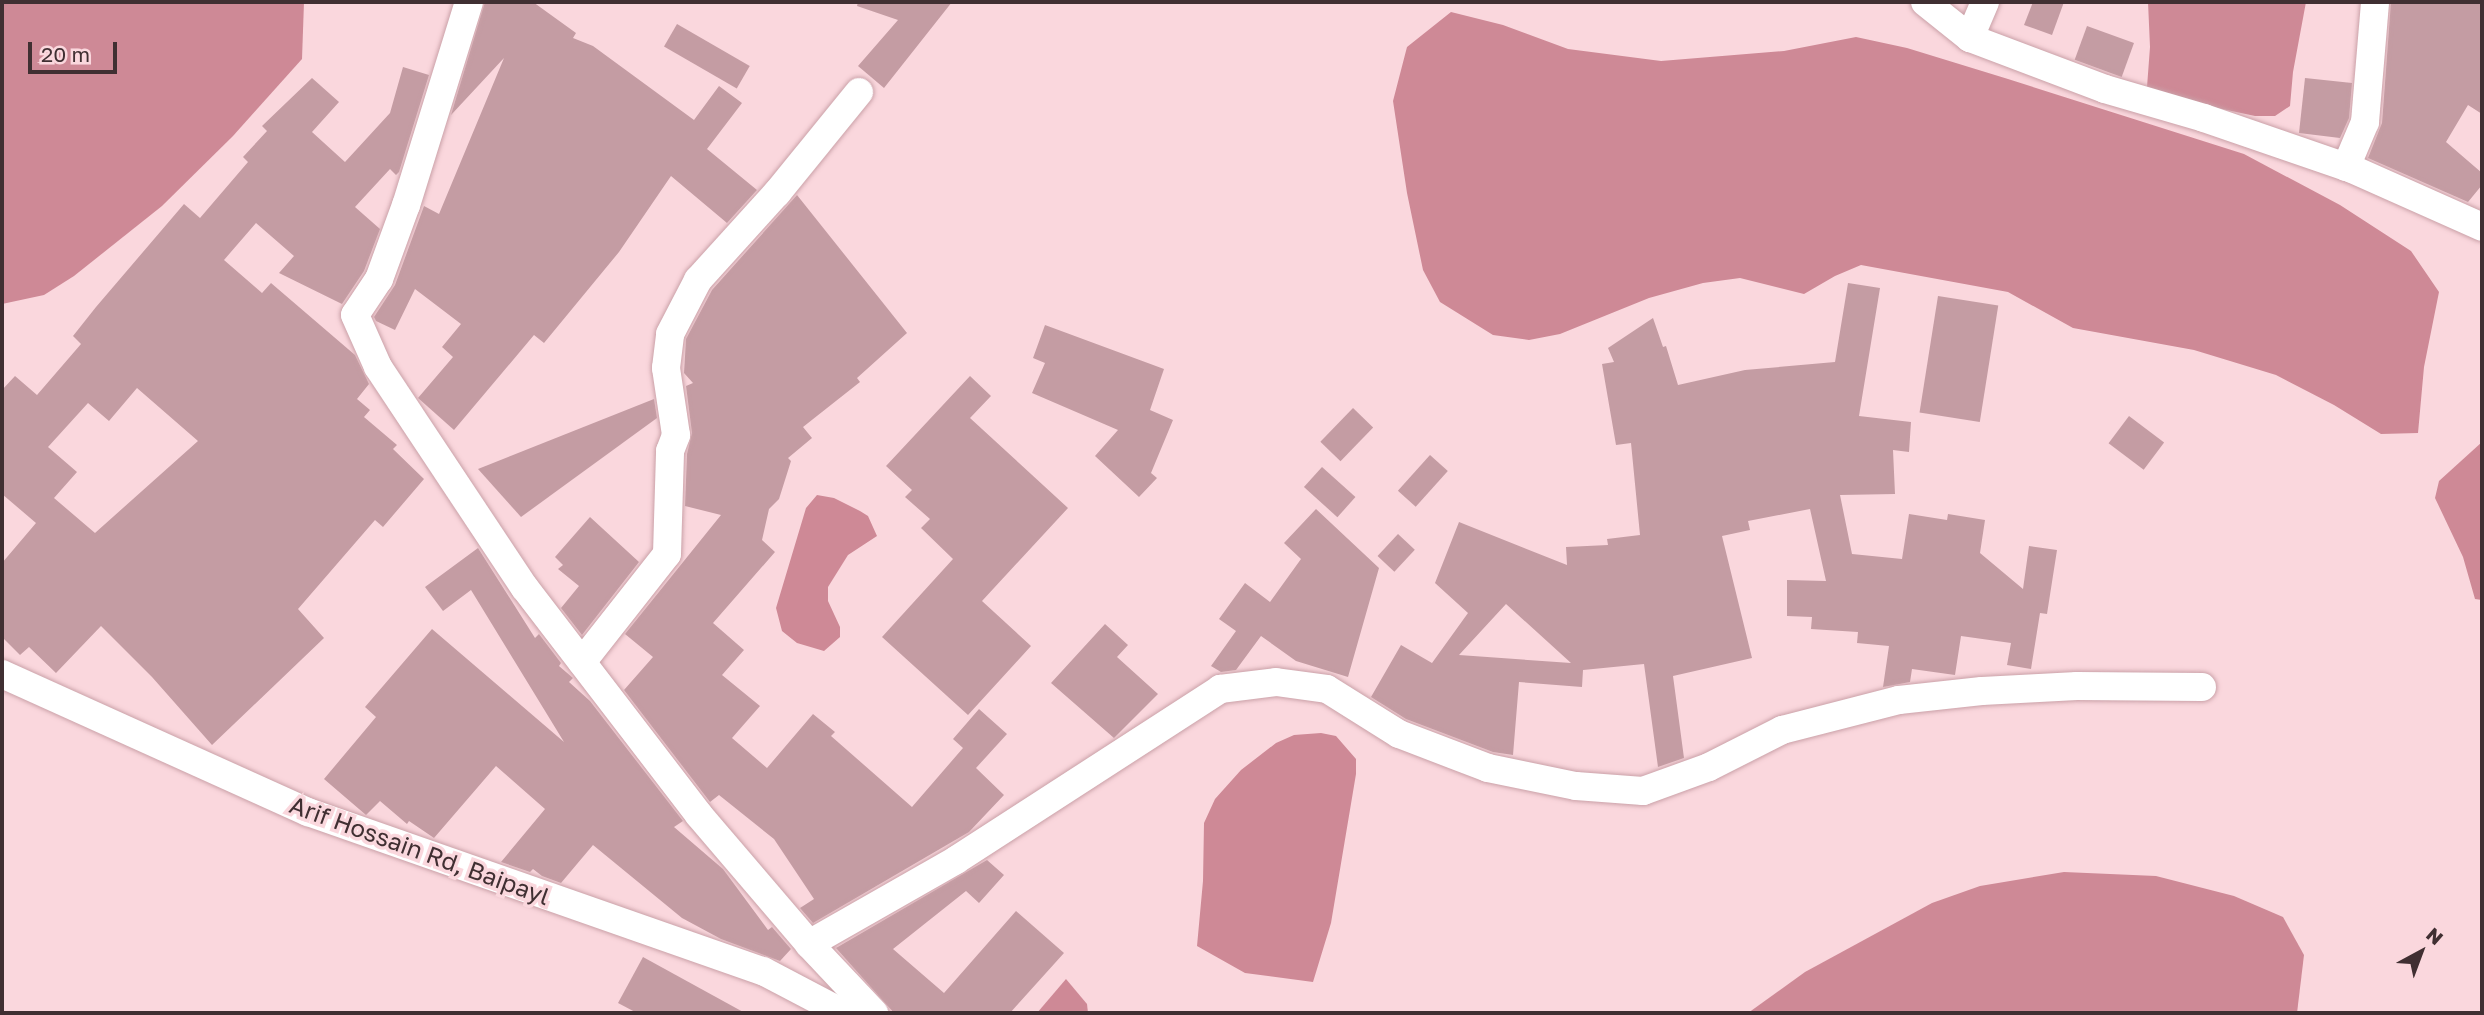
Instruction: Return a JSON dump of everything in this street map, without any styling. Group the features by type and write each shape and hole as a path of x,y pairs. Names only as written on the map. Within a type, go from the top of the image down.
{"street":[{"path":"469,2 379,279 355,314 379,367 525,588 699,815 809,944 874,1013"},
{"path":"1924,2 1970,38 2105,89 2204,118 2346,167 2482,227"},
{"path":"1970,38 1984,2"},
{"path":"2346,167 2365,122 2375,2"},
{"path":"582,662 667,554 670,451 676,435 666,368 670,334 698,281 777,192 859,92"},
{"name":"Arif Hossain Rd, Baipayl","path":"2,674 308,812 763,971 843,1013"},
{"path":"809,944 956,860 1220,689 1276,682 1327,689 1399,734 1488,768 1576,786 1643,791 1709,767 1782,730 1899,700 2077,686 2202,687"}],"shaded area":[{"path":"2,2 304,2 302,59 233,136 162,206 74,276 44,295 2,304"},
{"path":"2148,2 2306,2 2293,72 2290,106 2275,116 2255,116 2194,103 2147,87 2150,47"},
{"path":"1451,12 1503,25 1568,49 1661,61 1784,51 1856,37 1907,48 2244,154 2340,205 2411,251 2439,292 2424,367 2418,433 2381,434 2334,405 2276,375 2194,350 2073,328 2008,292 1861,265 1804,294 1740,278 1703,283 1649,298 1560,334 1529,340 1493,335 1440,302 1423,270 1407,193 1393,101 1407,47"},
{"path":"2482,442 2482,600 2475,599 2463,557 2435,498 2439,481"},
{"path":"817,495 834,498 868,516 877,536 848,555 828,587 828,601 840,627 840,637 824,651 797,643 782,631 776,608 806,508"},
{"path":"1321,733 1336,736 1356,759 1356,774 1331,923 1313,982 1245,973 1197,946 1203,881 1204,823 1215,799 1241,770 1276,743 1294,735"},
{"path":"2064,872 2156,876 2234,896 2283,917 2304,955 2297,1013 1748,1013 1805,972 1932,903 1980,886"},
{"path":"1066,979 1087,1004 1088,1013 1037,1013"}],"building":[{"path":"485,2 533,2 576,33 573,38 593,46 694,120 719,86 742,103 707,149 757,190 727,223 671,176 619,252 544,343 534,335 454,430 418,398 453,357 442,347 461,324 415,289 395,330 376,321 374,317 395,285 424,206 439,214 504,58 451,115"},
{"path":"858,2 952,2 884,88 858,66 898,20 857,6"},
{"path":"2033,2 2064,2 2052,35 2024,25"},
{"path":"2391,2 2482,2 2482,114 2468,105 2446,142 2482,173 2482,185 2468,202 2368,158 2382,123"},
{"path":"677,24 750,66 737,89 664,47"},
{"path":"2087,26 2134,43 2122,77 2075,60"},
{"path":"403,67 429,75 399,172 396,175 390,169 355,207 380,229 364,271 342,304 279,273 294,256 256,223 224,260 262,293 271,283 355,355 369,384 357,399 370,410 364,417 397,445 393,449 424,479 383,527 375,520 298,609 324,638 212,745 152,677 101,626 56,673 29,647 20,655 2,637 2,563 36,523 2,494 2,390 15,376 37,395 81,344 73,336 184,204 200,218 248,162 243,157 267,131 262,126 312,78 339,102 312,132 345,162 390,113","holes":["137,388 198,441 95,533 54,498 77,472 48,447 88,403 109,421"]},
{"path":"2305,78 2352,83 2349,118 2340,138 2299,133"},
{"path":"797,195 907,333 857,378 860,382 803,427 812,438 788,458 791,461 779,499 769,509 762,540 775,552 713,623 744,650 722,675 760,706 732,738 767,768 813,714 835,732 831,736 912,807 963,748 953,739 979,709 1007,734 976,768 1004,795 969,832 813,923 800,908 814,899 774,839 719,795 710,802 624,690 653,657 625,634 721,515 685,506 687,454 692,433 686,386 693,383 684,373 686,339 712,290"},
{"path":"1848,283 1880,288 1859,416 1911,422 1909,452 1893,450 1895,494 1840,495 1852,554 1902,559 1909,514 1947,520 1948,514 1985,520 1980,553 2023,589 2029,546 2057,550 2047,614 2040,613 2031,669 2007,665 2011,643 1961,636 1955,675 1912,669 1910,682 1883,687 1889,646 1857,643 1858,632 1811,629 1812,617 1787,616 1787,580 1826,581 1810,509 1748,521 1750,530 1722,536 1752,658 1673,676 1684,758 1658,767 1644,664 1583,670 1582,687 1519,682 1513,755 1493,752 1406,719 1371,697 1401,645 1432,663 1468,613 1435,583 1459,522 1567,565 1566,547 1608,545 1607,539 1640,535 1631,443 1616,445 1602,364 1614,362 1608,348 1653,318 1663,347 1666,346 1678,385 1745,370 1835,362","holes":["1506,604 1571,663 1459,655"]},
{"path":"1938,296 1998,306 1980,422 1920,413"},
{"path":"1045,325 1164,369 1150,410 1173,420 1151,473 1157,478 1139,497 1095,456 1118,430 1032,393 1045,363 1033,358"},
{"path":"970,376 991,396 970,418 1068,508 982,601 1031,646 968,715 882,637 953,559 921,528 930,519 905,497 912,490 886,466"},
{"path":"654,399 657,418 521,517 478,469"},
{"path":"1353,408 1373,427 1340,461 1320,442"},
{"path":"2129,416 2164,442 2144,470 2109,443"},
{"path":"1430,455 1448,471 1416,507 1398,491"},
{"path":"1322,467 1355,497 1337,517 1304,487"},
{"path":"1316,509 1379,568 1348,677 1296,661 1261,636 1236,670 1221,672 1211,666 1236,631 1219,619 1245,583 1270,602 1301,559 1284,543"},
{"path":"590,517 639,562 582,635 561,608 579,586 558,569 563,565 555,557"},
{"path":"1398,534 1415,550 1394,572 1378,556"},
{"path":"478,548 535,638 539,634 561,663 559,666 573,678 569,682 590,701 683,821 674,827 723,869 768,930 772,927 791,949 780,961 721,939 682,918 593,845 561,883 542,876 533,869 530,872 501,862 545,809 496,766 434,838 409,821 407,824 380,801 366,815 324,779 376,717 365,707 432,629 564,742 471,590 443,611 425,587"},
{"path":"1105,624 1128,645 1117,657 1158,694 1114,738 1051,683"},
{"path":"987,860 1004,875 979,903 966,891 893,949 944,993 1016,911 1064,953 1010,1013 894,1013 836,948"},
{"path":"643,957 745,1013 637,1013 618,1003"}]}
